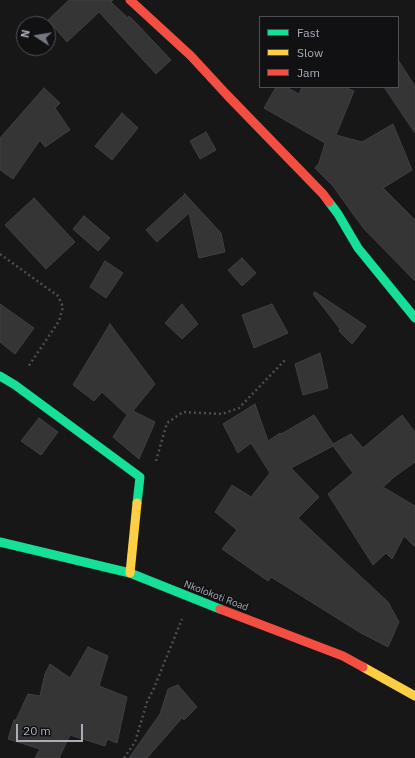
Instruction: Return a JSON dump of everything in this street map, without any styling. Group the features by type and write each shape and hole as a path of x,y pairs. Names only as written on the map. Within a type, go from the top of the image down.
{"street":[{"path":"130,0 191,56 323,194 338,214 358,248 415,318"},
{"path":"0,376 15,385 140,477 130,573"},
{"name":"Nkolokoti Road","path":"0,542 130,573 343,656 415,696"}],"path":[{"path":"0,254 58,296 63,307 59,321 15,385"},
{"path":"140,477 156,461 168,423 183,412 222,414 239,408 285,360"},
{"path":"124,758 135,742 147,702 191,598"}],"building":[{"path":"69,0 113,0 111,2 128,18 129,16 171,60 156,74 99,12 67,42 56,29 56,16 52,16"},
{"path":"399,62 415,86 415,133 385,88 399,88"},
{"path":"44,88 60,103 55,108 70,130 45,147 40,140 13,179 0,170 0,138"},
{"path":"275,88 288,88 299,94 302,88 346,88 354,91 336,135 362,142 393,124 412,170 383,188 415,220 415,281 365,230 333,186 315,168 319,163 325,143 264,108"},
{"path":"122,113 138,128 112,160 95,146"},
{"path":"206,132 216,150 200,159 190,141"},
{"path":"185,194 221,233 225,252 199,258 189,213 157,242 146,230"},
{"path":"34,198 75,242 46,269 5,225"},
{"path":"84,216 110,238 98,251 73,229"},
{"path":"242,258 256,273 242,286 228,270"},
{"path":"105,261 123,273 106,298 90,287"},
{"path":"315,292 366,326 352,344 339,331 340,329 313,294"},
{"path":"0,304 34,328 15,354 0,342"},
{"path":"182,304 198,324 182,339 165,323"},
{"path":"272,304 288,333 254,348 242,315"},
{"path":"110,324 155,384 133,411 155,422 139,459 113,437 127,415 102,392 94,401 73,385"},
{"path":"320,353 328,388 303,395 295,364"},
{"path":"255,404 268,441 314,415 333,444 351,434 363,448 402,415 415,432 415,462 390,480 383,487 415,506 415,547 404,536 392,559 386,553 373,565 328,494 353,473 333,446 291,468 319,497 298,518 388,602 399,622 388,647 361,633 271,577 268,581 222,549 237,530 215,512 232,485 251,497 270,473 251,443 238,453 223,424"},
{"path":"39,418 58,432 41,455 21,441"},
{"path":"88,647 108,656 99,686 127,697 117,743 107,739 105,746 70,735 59,758 35,758 40,749 8,739 14,720 16,720 28,694 40,696 45,674 50,664 70,678"},
{"path":"178,685 197,707 184,720 182,718 147,758 129,758 160,714 168,689"}],"traffic: fast":[{"path":"329,202 338,214 358,248 415,318"},
{"path":"0,376 15,385 140,477 137,503"},
{"path":"0,542 130,573 220,609"}],"traffic: slow":[{"path":"130,573 137,503"},
{"path":"363,667 415,696"}],"traffic: jam":[{"path":"130,0 191,56 329,202"},
{"path":"220,609 343,656 363,667"}]}
